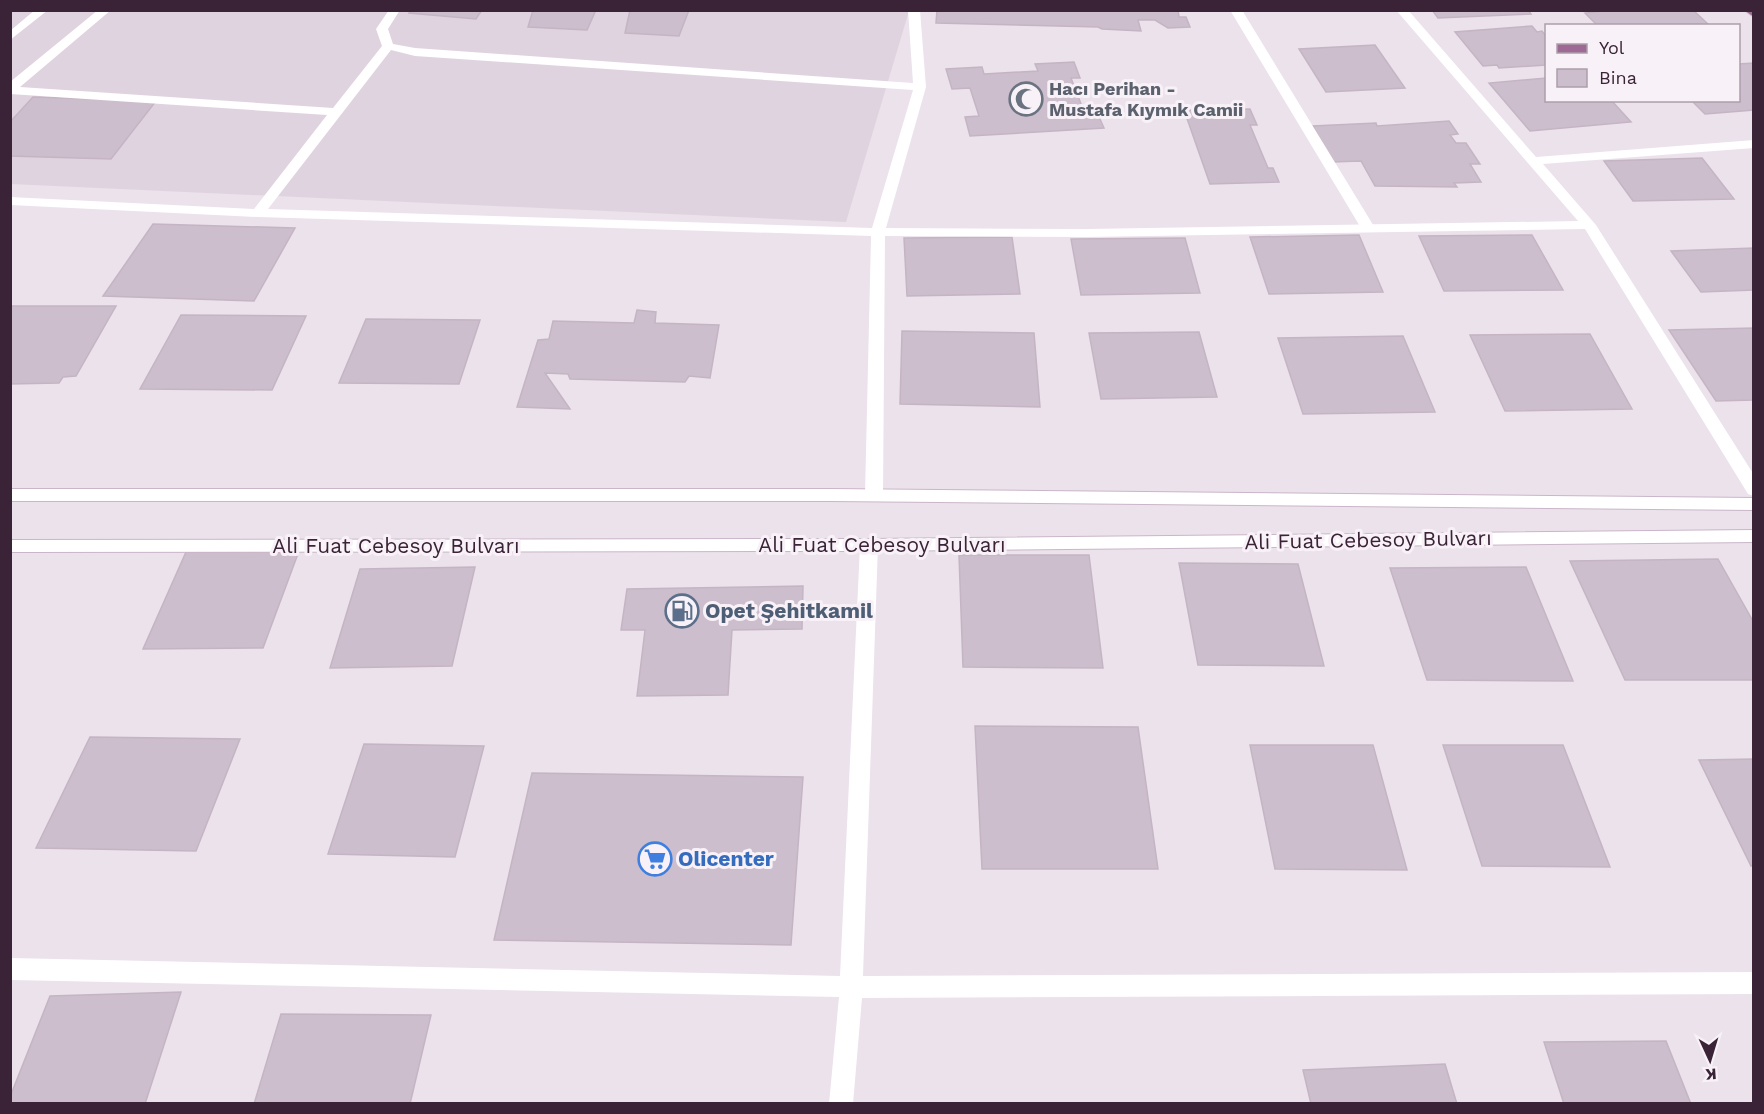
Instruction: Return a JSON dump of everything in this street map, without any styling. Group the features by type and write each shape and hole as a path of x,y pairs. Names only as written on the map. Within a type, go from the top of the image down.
{"main road":[{"path":"1749,10 1754,14"}],"street":[{"path":"10,37 43,10"},
{"path":"10,90 106,10"},
{"path":"388,46 382,29 395,10"},
{"path":"874,495 878,232 920,87 914,10"},
{"path":"1236,10 1368,228"},
{"path":"1401,10 1589,225 1754,490"},
{"path":"388,46 415,52 920,87"},
{"path":"258,213 388,46"},
{"path":"10,90 337,112"},
{"path":"1533,161 1754,144"},
{"path":"10,201 258,213 878,232 1086,233 1589,225"},
{"path":"10,495 874,495 1754,504"},
{"name":"Ali Fuat Cebesoy Bulvarı","path":"10,546 869,545 1754,536"},
{"path":"841,1104 851,987 869,545"},
{"path":"10,969 851,987 1754,983"}],"shaded area":[{"path":"11,11 909,11 846,222 11,184"}],"building":[{"path":"411,10 482,10 476,19 409,13"},
{"path":"533,10 596,10 587,30 528,27"},
{"path":"630,10 689,10 679,36 625,33"},
{"path":"937,10 1178,10 1179,17 1186,17 1190,27 1168,28 1155,20 1138,20 1141,31 1098,27 936,23"},
{"path":"1432,10 1528,10 1531,14 1438,18"},
{"path":"1613,10 1693,10 1708,24 1596,24 1585,13"},
{"path":"1532,26 1537,32 1542,31 1545,35 1545,65 1499,68 1497,65 1483,66 1455,32"},
{"path":"1375,45 1405,88 1326,92 1299,49"},
{"name":"Hacı Perihan - Mustafa Kıymık Camii","path":"1074,62 1080,78 1071,78 1083,109 1095,108 1104,128 970,136 965,117 979,116 970,88 952,89 946,69 982,67 984,74 1038,71 1035,64"},
{"path":"1754,63 1754,110 1705,114 1693,102 1740,102 1740,64"},
{"path":"1545,78 1545,102 1613,102 1631,122 1530,131 1489,83"},
{"path":"33,97 156,101 111,159 10,156 10,122"},
{"path":"1250,109 1257,125 1250,125 1268,168 1273,168 1279,182 1210,184 1184,110"},
{"path":"1449,121 1458,134 1450,135 1456,143 1466,143 1480,164 1470,164 1481,182 1454,183 1457,187 1375,186 1361,161 1332,162 1313,126 1376,123 1377,126"},
{"path":"1702,158 1734,199 1633,201 1604,161"},
{"path":"153,224 295,228 254,301 103,296"},
{"path":"1359,235 1383,292 1269,294 1250,237"},
{"path":"1532,235 1563,290 1444,291 1419,236"},
{"path":"1012,237 1020,294 907,296 904,238"},
{"path":"1185,238 1200,293 1081,295 1071,239"},
{"path":"1754,248 1754,290 1701,292 1671,251"},
{"path":"10,306 116,306 76,376 63,377 59,383 10,384"},
{"path":"637,310 656,312 655,323 719,325 710,378 689,376 685,382 570,379 568,374 545,373 570,409 517,407 538,340 549,339 553,321 634,323"},
{"path":"181,315 306,316 272,390 140,389"},
{"path":"366,319 480,320 459,384 339,383"},
{"path":"1754,328 1754,400 1716,401 1669,330"},
{"path":"902,331 1034,333 1040,407 900,404"},
{"path":"1199,332 1217,397 1101,399 1089,333"},
{"path":"1590,334 1632,409 1505,411 1470,335"},
{"path":"1403,336 1435,412 1303,414 1278,338"},
{"path":"299,551 263,648 143,649 186,552"},
{"path":"959,555 1089,555 1103,668 963,667"},
{"path":"1718,559 1754,623 1754,680 1625,680 1570,561"},
{"path":"1179,563 1298,564 1324,666 1198,665"},
{"path":"475,567 452,666 330,668 360,569"},
{"path":"1526,567 1573,681 1427,680 1390,568"},
{"path":"803,586 802,629 732,630 728,695 637,696 645,630 621,630 627,589"},
{"path":"975,726 1138,727 1158,869 982,869"},
{"path":"90,737 240,739 196,851 36,848"},
{"path":"364,744 484,746 455,857 328,854"},
{"path":"1250,745 1373,745 1407,870 1275,869"},
{"path":"1443,745 1563,745 1610,867 1482,866"},
{"path":"1754,759 1754,865 1751,866 1699,760"},
{"name":"Olicenter","path":"532,773 803,777 791,945 494,940"},
{"path":"181,992 145,1104 10,1104 10,1097 50,996"},
{"path":"281,1014 431,1015 410,1104 254,1104"},
{"path":"1666,1041 1691,1104 1564,1104 1544,1042"},
{"path":"1445,1064 1457,1104 1311,1104 1303,1070"}],"place":[{"name":"Hacı Perihan - Mustafa Kıymık Camii","path":"1026,99"},
{"name":"Opet Şehitkamil","path":"682,611"},
{"name":"Olicenter","path":"655,859"}]}
